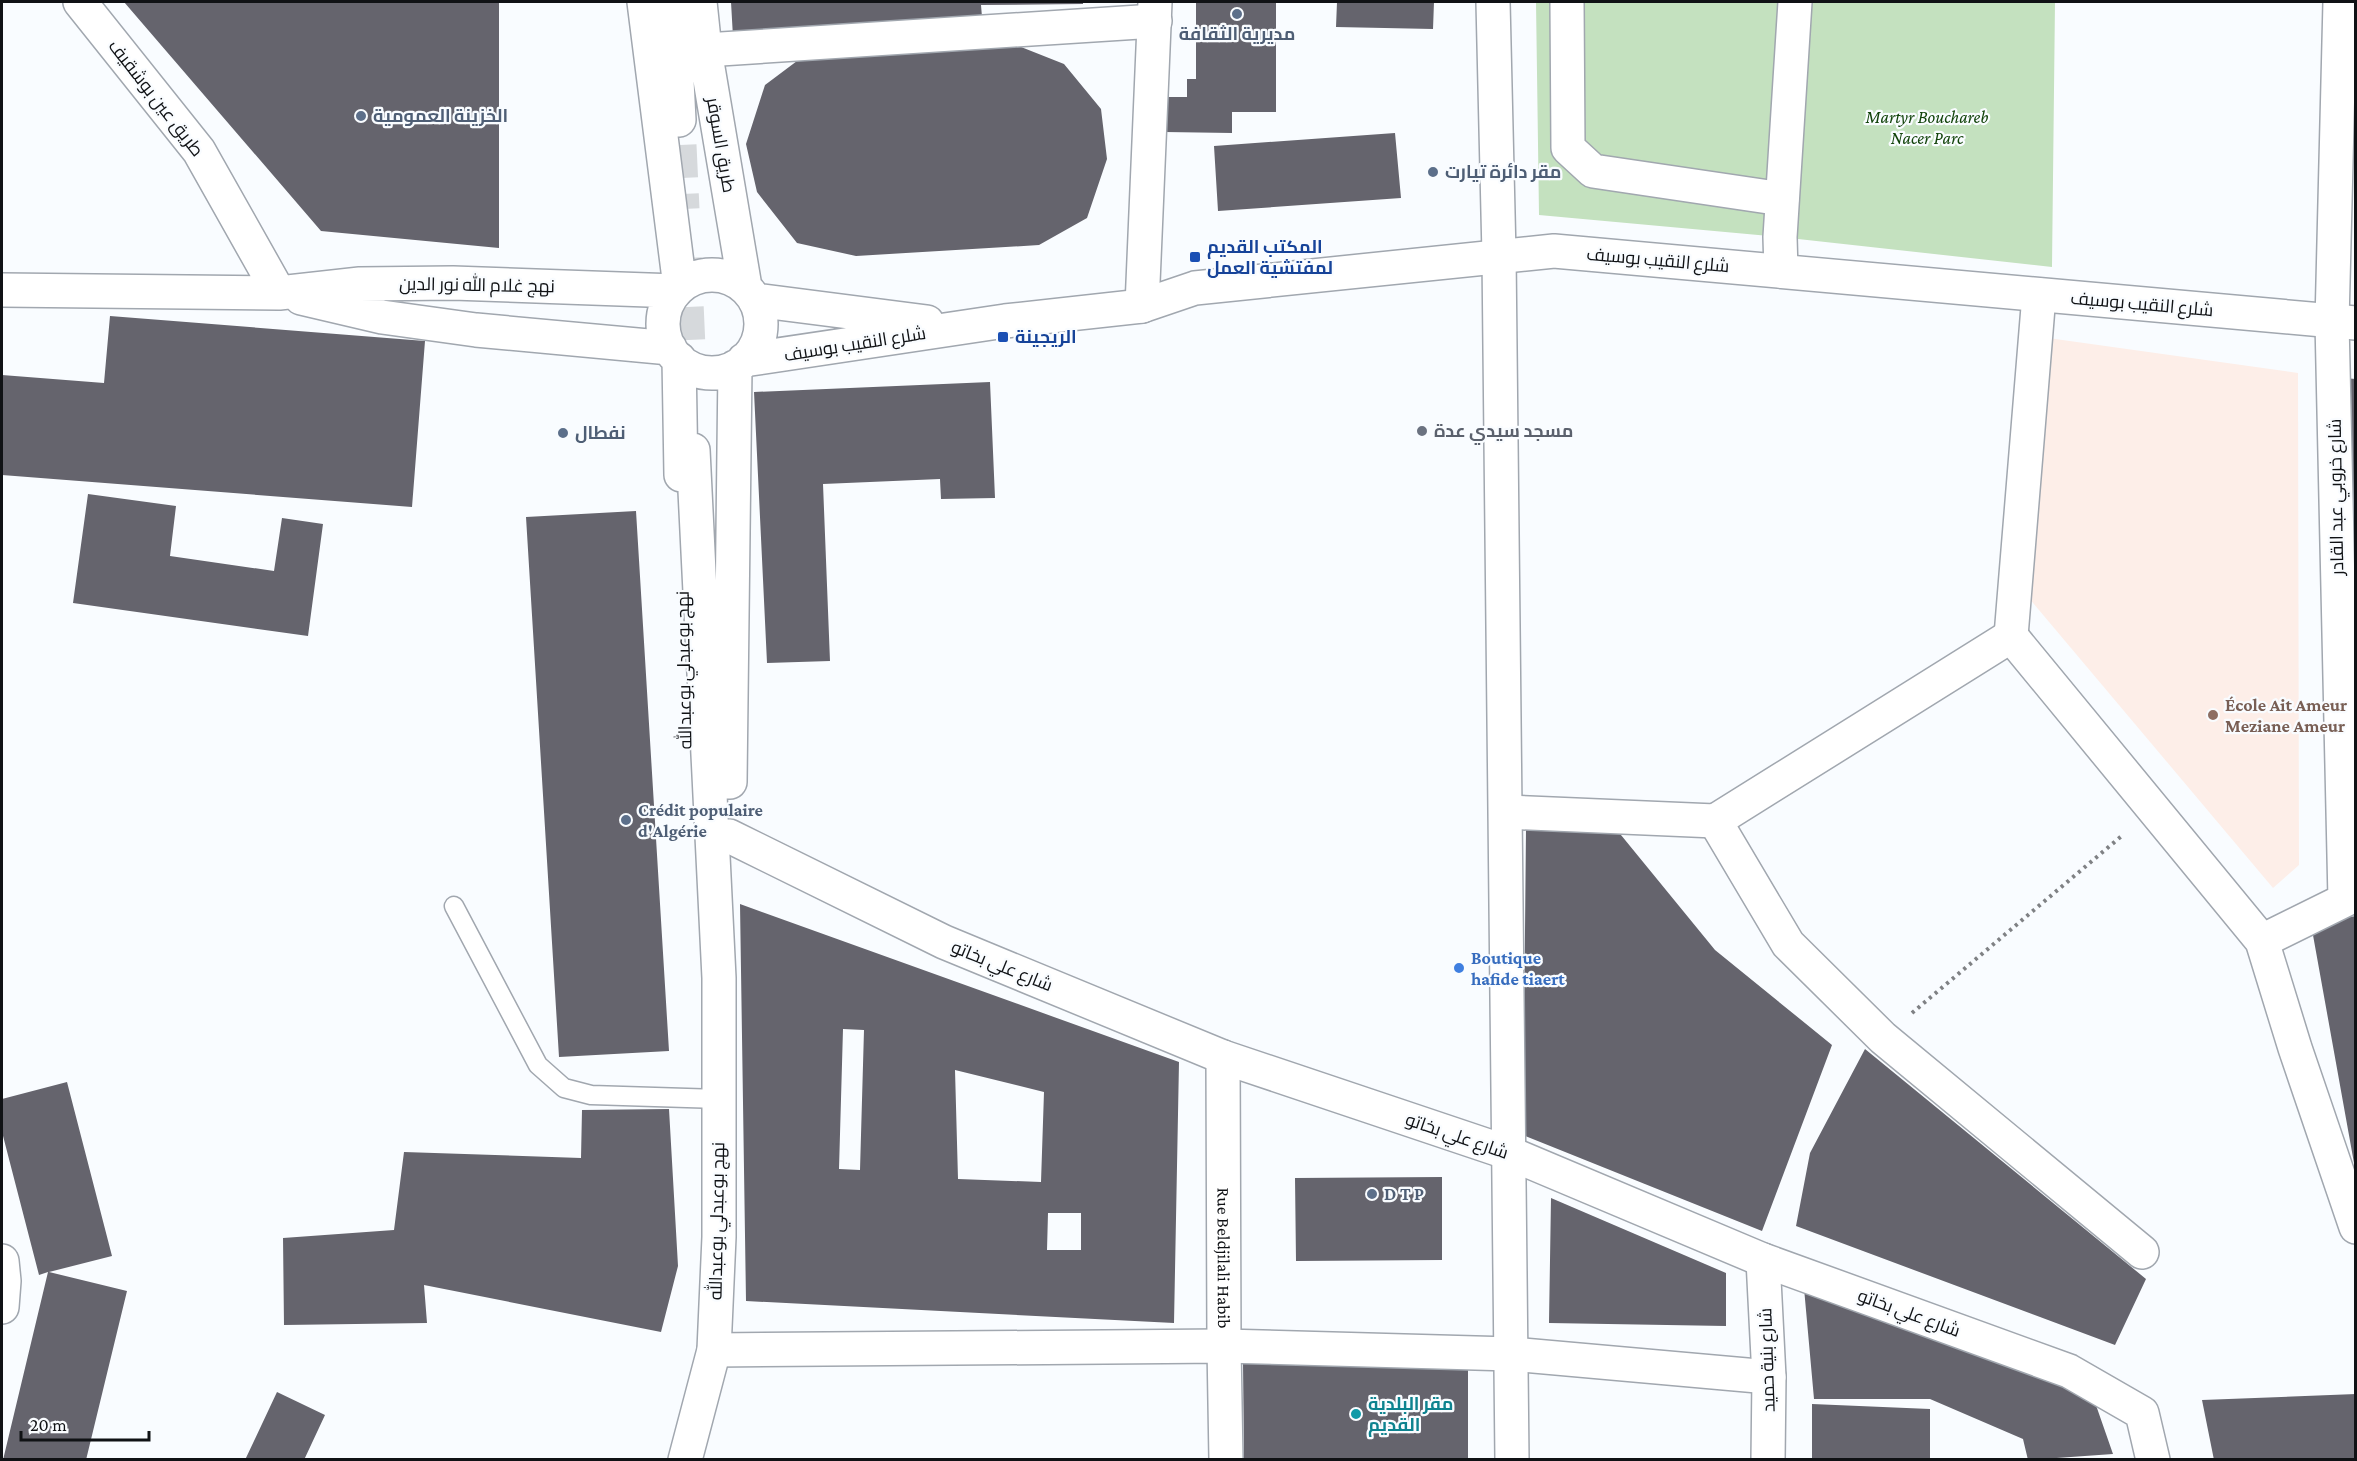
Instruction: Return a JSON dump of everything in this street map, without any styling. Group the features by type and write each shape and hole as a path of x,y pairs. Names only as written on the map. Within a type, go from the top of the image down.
{"street":[{"name":"طريق عين بوشقيف","path":"80,2 199,151 279,293"},
{"path":"644,2 678,289"},
{"name":"طريق السوقر","path":"673,2 680,145"},
{"name":"طريق السوقر","path":"700,2 705,50 750,294"},
{"path":"1493,2 1499,255 1512,1460"},
{"path":"1567,2 1568,148 1593,171 1782,199"},
{"path":"1781,271 1780,237 1795,2"},
{"name":"شارع خروبي عبد القادر","path":"2262,941 2345,900 2344,322 2340,2"},
{"path":"705,50 1155,11 1142,306"},
{"name":"شلرع النقيب بوسيف","path":"739,364 1005,321 1142,306 1195,288 1554,251 2344,322"},
{"path":"705,275 720,275 734,279 750,294 761,316 761,332 755,348 739,364 720,372 705,372 691,368 674,354 664,334 663,318 668,304 678,289 692,279 705,275"},
{"name":"نهج غلام الله نور الدين","path":"2,290 279,293 360,284 441,283 678,289"},
{"name":"نهج غلام الله نور الدين","path":"279,293 382,317 674,354"},
{"name":"شلرع النقيب بوسيف","path":"750,294 965,327"},
{"path":"2039,295 2011,636 2262,941 2355,1227"},
{"name":"نهج بوعبدلي بوعبدالله","path":"674,354 686,768 719,978"},
{"name":"نهج بوعبدلي بوعبدالله","path":"719,978 729,836 739,364"},
{"name":"نهج بوعبدلي بوعبدالله","path":"685,1460 714,1350 719,1237 719,978 693,450"},
{"path":"1506,812 1715,821 2011,636"},
{"path":"1715,821 1788,944 1883,1038 2142,1252"},
{"name":"شارع علي بخاتو","path":"729,836 944,942 1223,1057 1509,1153 1763,1260 2069,1371 2142,1413 2152,1460"},
{"name":"Rue Beldjilali Habib","path":"1223,1057 1226,1460"},
{"name":"شارع بنية حميد","path":"1763,1260 1769,1377 1768,1460"},
{"path":"2,1261 4,1281 2,1307"},
{"path":"714,1350 1224,1346 1511,1354 1769,1377"}],"lane":[{"path":"454,906 538,1065 564,1088 591,1095 718,1099"}],"path":[{"path":"1883,1038 2126,831"}],"shaded area":[{"name":"École Ait Ameur Meziane Ameur","path":"2020,334 2298,373 2299,865 2273,888 2002,566"}],"green space":[{"name":"Martyr Bouchareb Nacer Parc","path":"1536,2 2055,2 2052,267 1780,237 1539,215"}],"building":[{"name":"الخزينة العمومية","path":"124,2 499,2 499,248 321,231"},
{"path":"731,2 1083,2 1083,4 981,5 982,17 859,23 859,31 733,37"},
{"path":"1196,2 1276,2 1276,112 1232,112 1232,133 1165,132 1165,97 1187,97 1187,79 1196,79"},
{"path":"1337,2 1434,2 1433,29 1336,27"},
{"path":"1011,43 1064,64 1101,109 1107,159 1087,218 1039,245 856,256 797,243 757,192 746,144 765,85 813,49"},
{"path":"1395,133 1401,198 1218,211 1214,146"},
{"path":"110,316 425,341 412,507 2,475 2,375 104,383"},
{"path":"2343,378 2356,379 2356,539 2346,537"},
{"path":"990,382 995,498 941,499 940,479 823,484 830,661 767,663 754,392"},
{"path":"88,494 176,506 170,556 274,571 282,518 323,524 308,636 73,603"},
{"path":"636,511 669,1051 559,1057 526,517"},
{"path":"1612,824 1715,950 1832,1045 1762,1231 1523,1135 1526,829"},
{"path":"740,904 1179,1062 1174,1323 746,1301","holes":["843,1029 864,1030 860,1170 839,1169","955,1070 1044,1092 1041,1182 958,1179","1048,1213 1081,1213 1081,1250 1047,1250"]},
{"path":"2356,916 2356,1163 2354,1163 2311,924"},
{"path":"1865,1049 2146,1279 2115,1345 1796,1226 1810,1153"},
{"path":"67,1082 112,1256 49,1272 127,1291 86,1460 3,1460 48,1272 39,1275 2,1132 2,1099"},
{"path":"669,1109 678,1266 661,1332 424,1285 427,1323 284,1325 283,1238 394,1230 404,1152 581,1158 582,1110"},
{"path":"1442,1177 1442,1260 1296,1261 1295,1178"},
{"path":"1551,1198 1726,1273 1726,1326 1549,1323"},
{"path":"1804,1288 2090,1388 2113,1454 2028,1460 2023,1439 1930,1399 1814,1399"},
{"name":"مقر البلدية القديم","path":"1243,1363 1468,1369 1468,1460 1244,1460"},
{"path":"277,1392 325,1415 304,1460 245,1460"},
{"path":"2356,1394 2356,1460 2214,1460 2202,1400"},
{"path":"1812,1404 1930,1409 1930,1460 1812,1460"}],"tunnel":[{"path":"680,145 683,209"},
{"path":"685,258 691,392"}],"place":[{"name":"مديرية الثقافة","path":"1237,14"},
{"name":"الخزينة العمومية","path":"361,116"},
{"name":"مقر دائرة تيارت","path":"1433,172"},
{"name":"المكتب القديم لمفتشية العمل","path":"1195,257"},
{"name":"الريجينة","path":"1003,337"},
{"name":"مسجد سيدي عدة","path":"1422,431"},
{"name":"نفطال","path":"563,433"},
{"name":"École Ait Ameur Meziane Ameur","path":"2213,715"},
{"name":"Crédit populaire d'Algérie","path":"626,820"},
{"name":"Boutique hafide tiaert","path":"1459,968"},
{"name":"D T P","path":"1372,1194"},
{"name":"مقر البلدية القديم","path":"1356,1414"}]}
